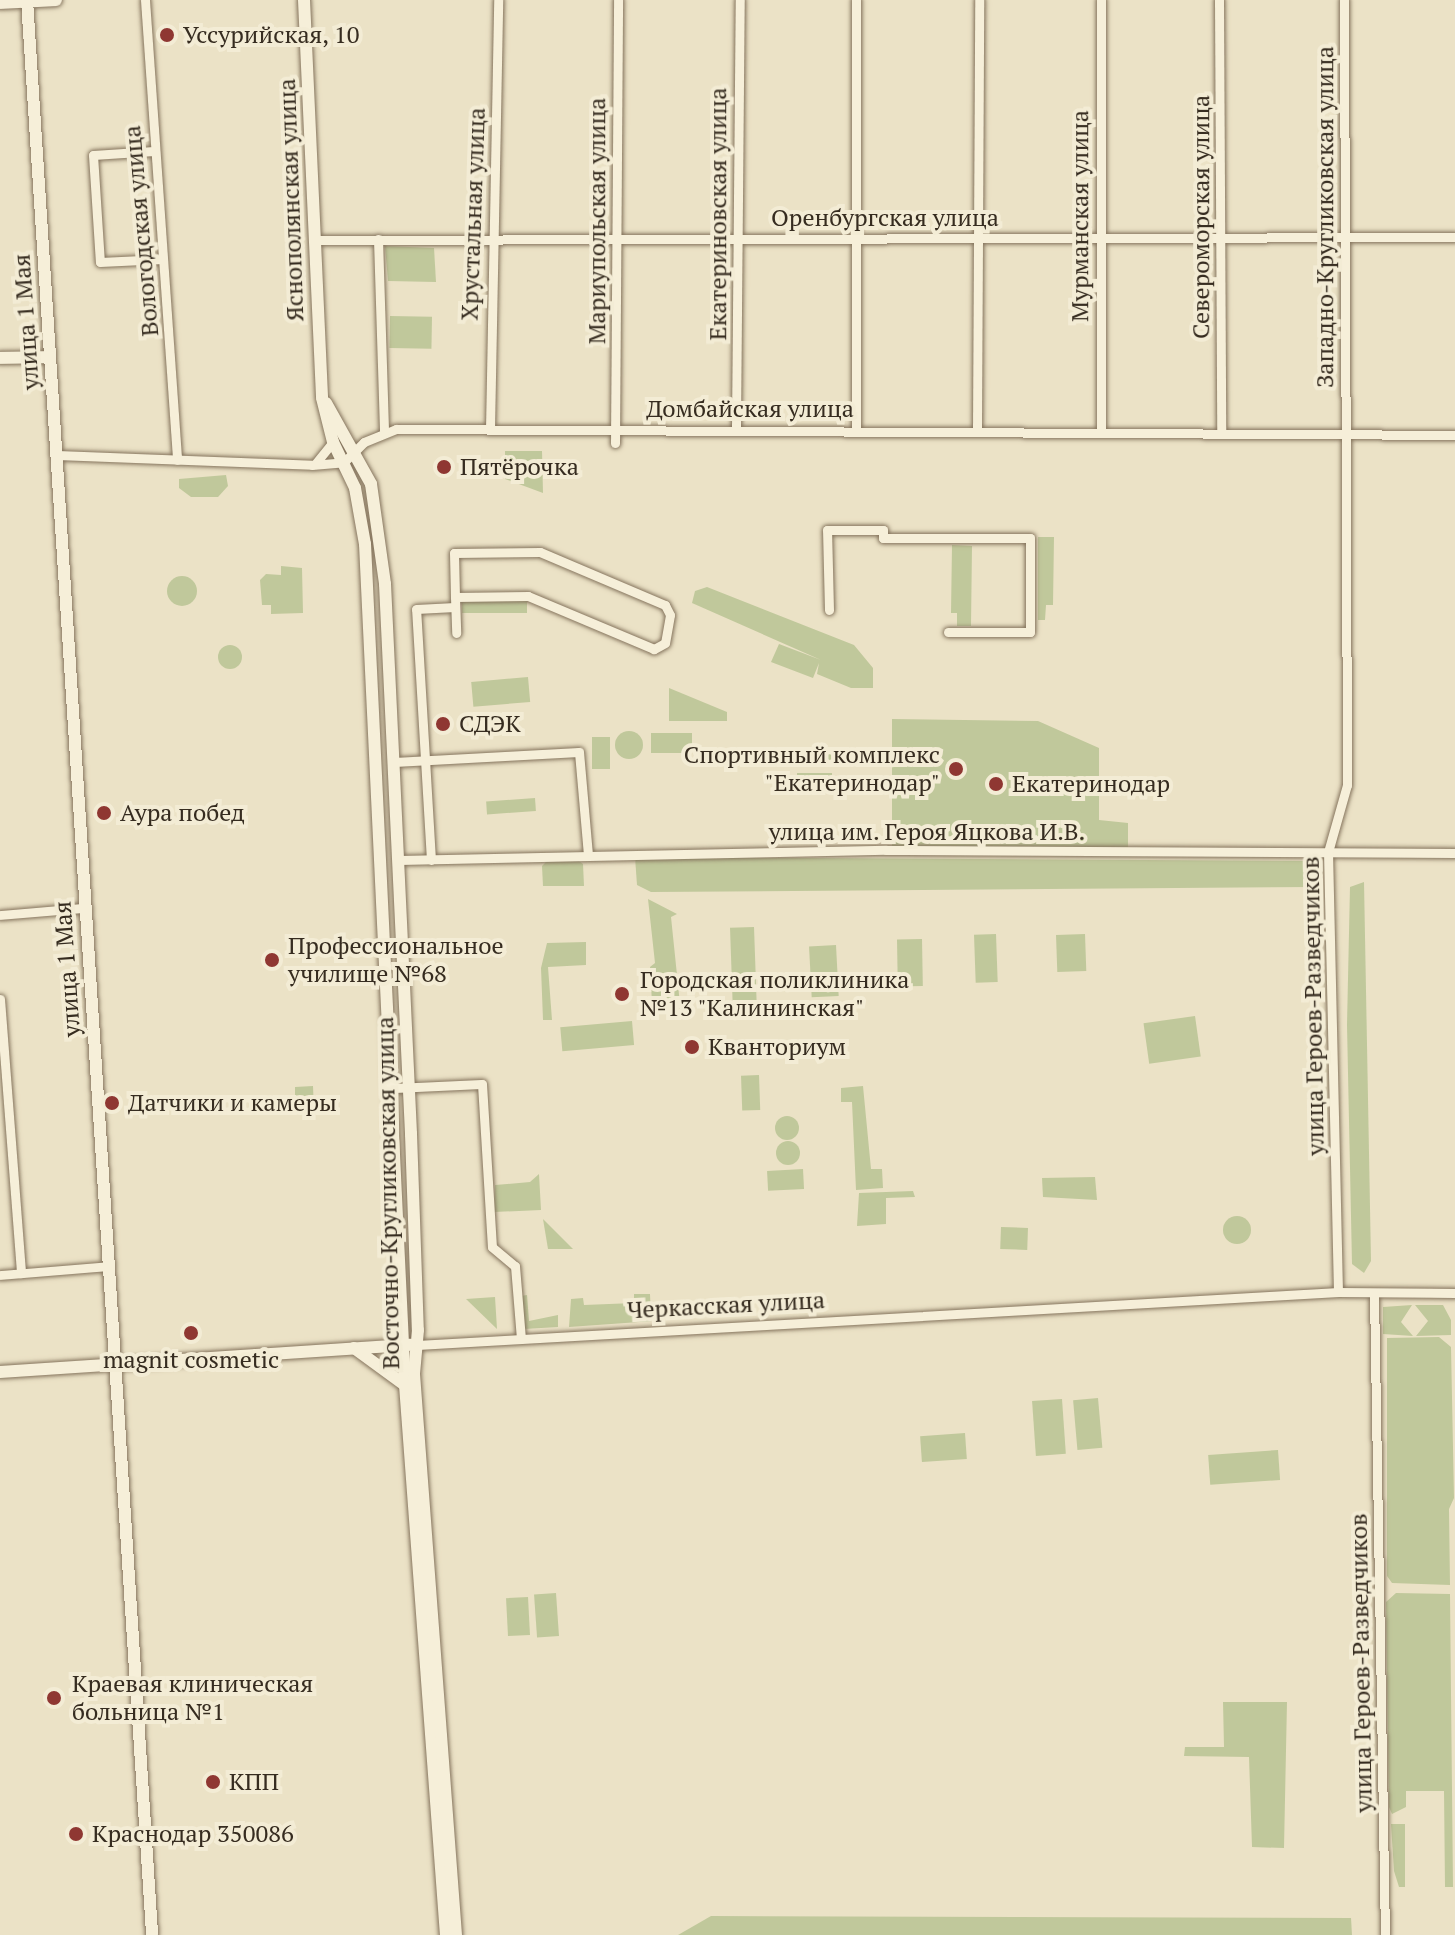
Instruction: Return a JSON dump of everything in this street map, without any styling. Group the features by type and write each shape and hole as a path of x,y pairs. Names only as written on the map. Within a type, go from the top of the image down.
{"street":[{"path":"0,3 56,0"},
{"name":"Вологодская улица","path":"145,0 177,460"},
{"name":"Яснополянская улица","path":"304,0 322,398 333,442"},
{"name":"Хрустальная улица","path":"490,429 498,0"},
{"name":"Мариупольская улица","path":"615,443 618,0"},
{"name":"Екатериновская улица","path":"736,428 740,0"},
{"path":"856,0 856,430"},
{"path":"977,431 979,0"},
{"name":"Мурманская улица","path":"1101,0 1101,433"},
{"name":"Североморская улица","path":"1219,0 1221,434"},
{"name":"Западно-Кругликовская улица","path":"1344,0 1348,434"},
{"name":"улица 1 Мая","path":"27,1 152,1935"},
{"path":"154,151 93,155 100,262 163,259"},
{"name":"Оренбургская улица","path":"315,240 1455,237"},
{"path":"57,455 312,465 344,462 357,454 364,442 384,432 378,239"},
{"path":"0,358 50,357"},
{"name":"Восточно-Кругликовская улица","path":"322,398 357,454 371,484 381,543 409,1088 410,1345 405,1385 446,1935"},
{"name":"Домбайская улица","path":"384,432 736,428 1455,435"},
{"name":"улица Героев-Разведчиков","path":"1338,1292 1328,852 1347,785 1348,434"},
{"path":"312,465 323,460 333,442"},
{"name":"Восточно-Кругликовская улица","path":"333,442 344,462 359,504 365,544 410,1345 456,1935"},
{"path":"829,610 827,530 883,530 883,538 1030,538 1030,632 948,632"},
{"path":"365,544 381,543"},
{"path":"431,860 416,609 455,602 528,596 654,649 668,636 665,605 540,552 454,553 455,602 456,633"},
{"path":"394,762 579,752 585,777 588,855"},
{"name":"улица им. Героя Яцкова И.В.","path":"399,860 588,855 1455,853"},
{"path":"0,915 84,908"},
{"path":"0,999 21,1273"},
{"path":"394,1088 482,1084 492,1247 515,1266 521,1339"},
{"path":"0,1275 110,1266"},
{"name":"Черкасская улица","path":"0,1372 354,1348 1338,1292 1455,1293"},
{"name":"улица Героев-Разведчиков","path":"1374,1294 1385,1935"},
{"path":"354,1348 405,1385"}],"green space":[{"path":"385,246 434,248 436,282 388,281"},
{"path":"390,316 432,317 431,349 389,348"},
{"path":"505,451 542,451 543,493 505,479"},
{"path":"226,475 228,486 218,497 191,497 179,488 179,479"},
{"path":"1038,537 1054,537 1053,605 1046,605 1045,620 1038,620"},
{"path":"952,545 972,546 971,626 957,626 957,613 951,613"},
{"path":"281,566 302,568 303,613 271,614 271,605 262,605 260,580 266,574 281,575"},
{"path":"182,576 193,580 197,591 193,602 182,606 171,602 167,591 171,580"},
{"path":"707,587 854,645 873,668 873,688 851,688 817,674 819,663 813,678 771,662 779,644 821,660 692,603 695,591"},
{"path":"462,599 527,599 527,613 462,613"},
{"path":"230,645 241,652 242,657 235,668 230,669 219,662 218,657 225,646"},
{"path":"528,677 530,702 473,707 471,682"},
{"path":"669,688 727,712 727,721 669,721"},
{"name":"Екатеринодар","path":"892,719 1038,721 1099,748 1099,820 1128,823 1128,851 892,850"},
{"path":"629,731 639,735 643,745 639,755 629,759 619,755 615,745 619,735"},
{"path":"651,733 692,733 692,753 651,753"},
{"path":"592,737 610,737 610,769 592,769"},
{"path":"798,752 831,752 831,767 798,767"},
{"path":"797,773 832,773 832,787 797,787"},
{"path":"535,798 536,811 487,814 486,801"},
{"path":"635,857 1313,861 1312,887 651,892 637,885"},
{"path":"576,859 583,864 584,886 543,886 542,866 548,860"},
{"path":"1364,882 1371,1261 1364,1273 1352,1264 1347,1025 1350,887"},
{"path":"648,899 677,914 671,917 680,1004 652,1003 650,967 655,963"},
{"path":"754,927 757,1000 733,1001 730,928"},
{"path":"996,934 998,982 976,983 974,935"},
{"path":"1085,934 1086,971 1057,972 1056,935"},
{"path":"897,939 922,939 923,986 898,986"},
{"path":"586,942 586,965 548,967 552,1020 543,1020 541,968 547,943"},
{"path":"836,945 839,996 812,997 809,946"},
{"path":"1195,1016 1201,1057 1149,1064 1144,1023"},
{"path":"632,1021 634,1045 562,1051 560,1027"},
{"path":"759,1075 760,1110 742,1111 741,1076"},
{"path":"313,1086 314,1111 286,1112 286,1097 295,1097 295,1087"},
{"path":"863,1086 871,1169 882,1169 883,1188 856,1190 852,1102 841,1102 841,1088"},
{"path":"787,1116 795,1120 799,1128 795,1136 787,1140 779,1136 775,1128 779,1120"},
{"path":"788,1141 796,1145 800,1153 796,1161 788,1165 780,1161 776,1153 780,1145"},
{"path":"803,1169 804,1189 768,1191 767,1171"},
{"path":"539,1174 541,1210 494,1212 495,1185 530,1182"},
{"path":"1095,1177 1097,1200 1043,1197 1042,1178"},
{"path":"913,1191 915,1197 886,1198 886,1224 857,1226 859,1193"},
{"path":"1237,1216 1247,1220 1251,1230 1247,1240 1237,1244 1227,1240 1223,1230 1227,1220"},
{"path":"543,1219 573,1249 548,1249"},
{"path":"1001,1227 1028,1228 1027,1250 1000,1249"},
{"path":"634,1294 650,1294 651,1316 658,1316 653,1321 569,1327 571,1299 583,1298 584,1305 634,1303"},
{"path":"527,1295 529,1321 558,1315 558,1327 524,1329 521,1296"},
{"path":"495,1297 497,1329 466,1299"},
{"path":"1412,1305 1401,1322 1413,1336 1383,1334 1383,1307"},
{"path":"1415,1305 1443,1305 1451,1320 1451,1335 1416,1336 1428,1321"},
{"path":"1439,1337 1451,1347 1454,1498 1449,1509 1450,1585 1392,1583 1387,1576 1387,1338"},
{"path":"1098,1398 1102,1448 1077,1450 1073,1400"},
{"path":"1062,1399 1066,1454 1036,1456 1032,1401"},
{"path":"965,1433 967,1459 922,1462 920,1436"},
{"path":"1278,1450 1280,1480 1210,1485 1208,1455"},
{"path":"556,1593 559,1636 537,1637 534,1595"},
{"path":"1396,1593 1450,1594 1453,1887 1445,1887 1444,1791 1406,1791 1406,1807 1392,1814 1389,1807 1386,1602"},
{"path":"528,1597 530,1635 508,1636 506,1598"},
{"path":"1223,1702 1287,1702 1284,1848 1252,1847 1249,1757 1184,1756 1185,1747 1224,1747"},
{"path":"1391,1824 1405,1824 1405,1887 1399,1887 1394,1871"},
{"path":"711,1916 1351,1918 1352,1935 678,1935"}],"place":[{"name":"Уссурийская, 10","path":"167,35"},
{"name":"Пятёрочка","path":"444,467"},
{"name":"СДЭК","path":"443,724"},
{"name":"Спортивный комплекс \"Екатеринодар\"","path":"956,769"},
{"name":"Екатеринодар","path":"996,784"},
{"name":"Аура побед","path":"104,813"},
{"name":"Профессиональное училище №68","path":"272,960"},
{"name":"Городская поликлиника №13 \"Калининская\"","path":"622,994"},
{"name":"Кванториум","path":"692,1047"},
{"name":"Датчики и камеры","path":"112,1103"},
{"name":"magnit cosmetic","path":"191,1333"},
{"name":"Краевая клиническая больница №1","path":"54,1698"},
{"name":"КПП","path":"213,1782"},
{"name":"Краснодар 350086","path":"76,1834"}]}
